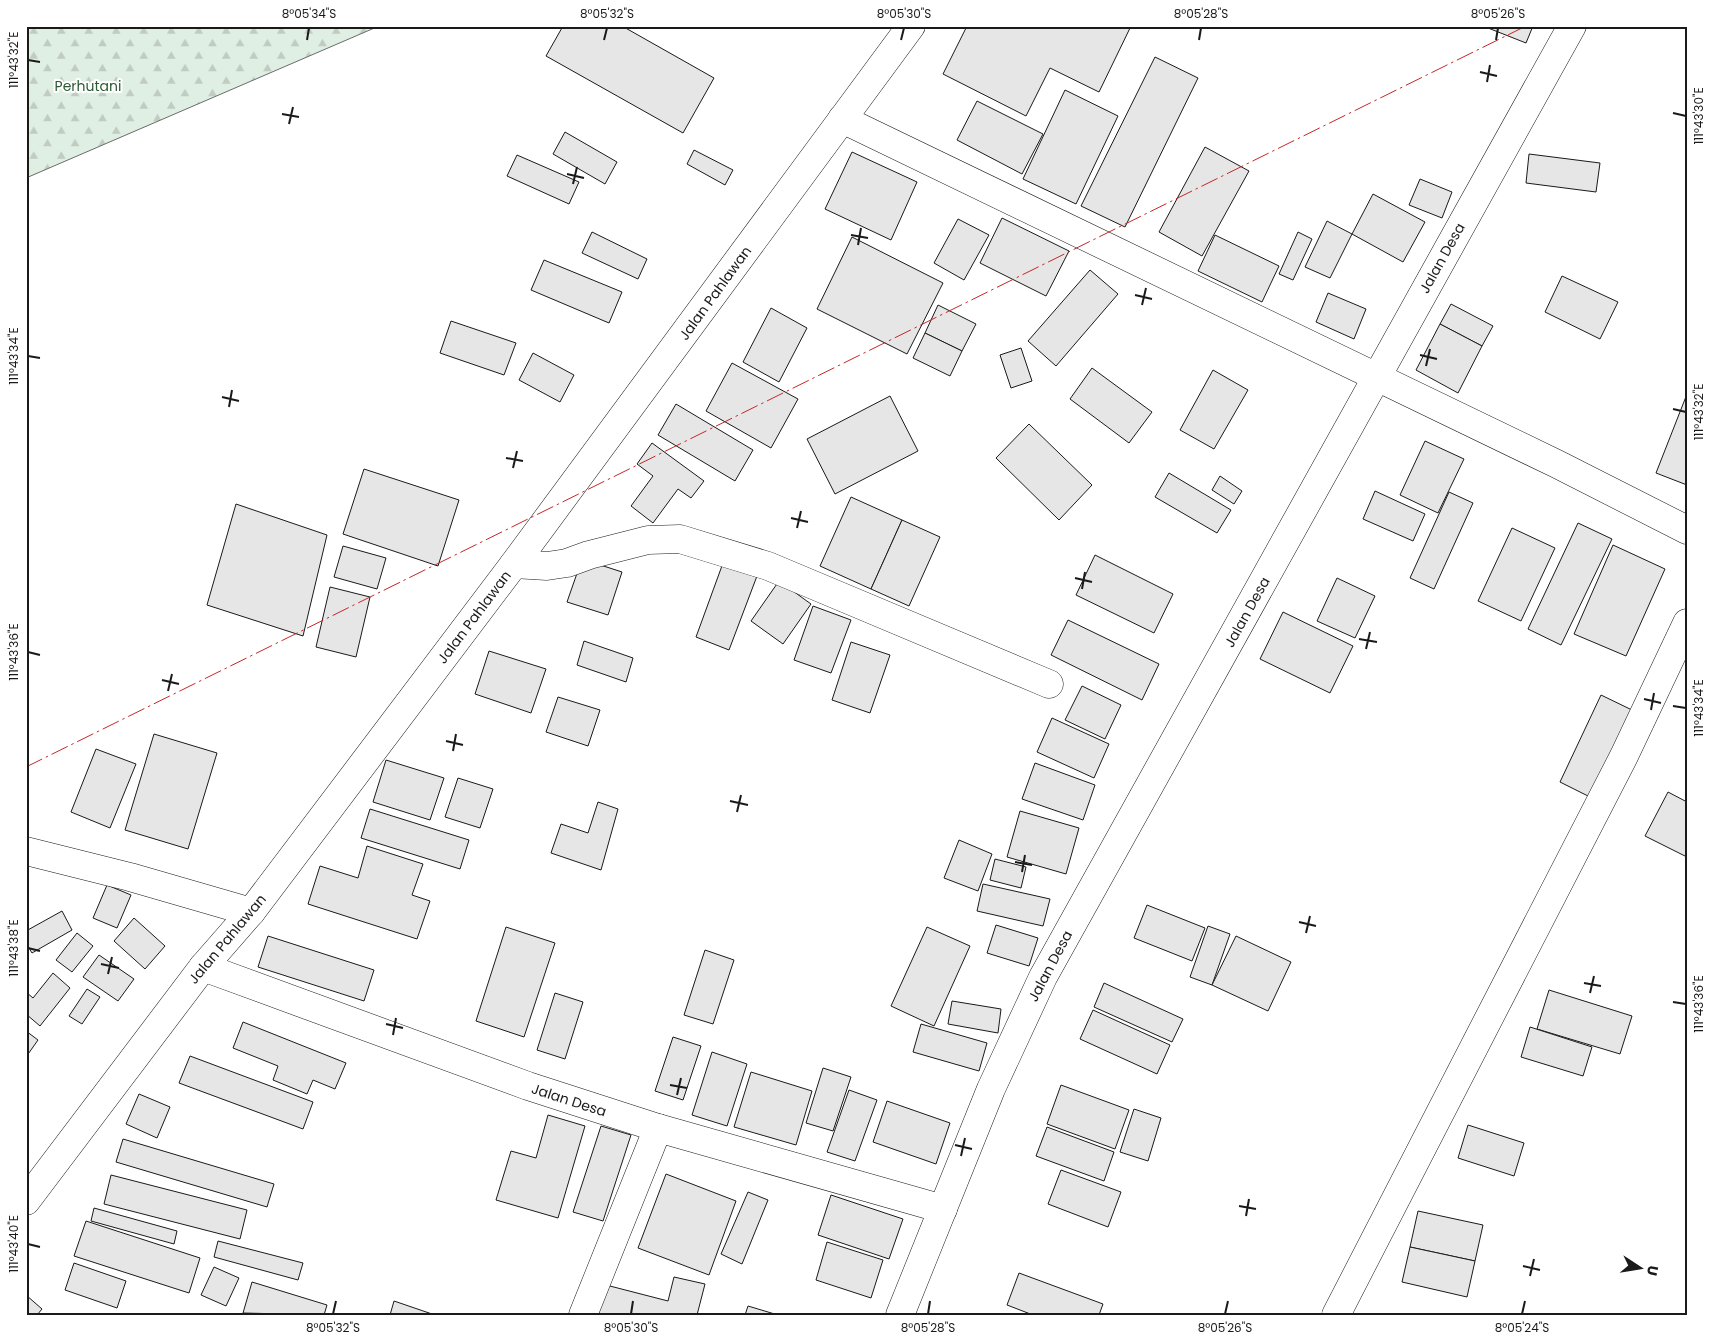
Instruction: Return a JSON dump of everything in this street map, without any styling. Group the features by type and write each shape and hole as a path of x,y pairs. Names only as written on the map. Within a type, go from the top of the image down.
{"main road":[{"name":"Jalan Pahlawan","path":"26,1201 203,967 251,912 514,564 911,26"},
{"name":"Jalan Desa","path":"900,1315 990,1089 1043,977 1230,643 1375,377 1572,26"},
{"path":"842,119 1687,530"},
{"path":"514,564 547,566 567,563 648,540 680,539 768,566 1049,684"},
{"path":"1336,1315 1624,756 1687,623"},
{"path":"26,851 130,876 251,912"},
{"name":"Jalan Desa","path":"203,967 528,1086 658,1128 943,1209"},
{"path":"583,1315 658,1128"}],"green space":[{"name":"Perhutani","path":"26,26 379,26 26,178"}],"building":[{"path":"563,26 622,26 714,78 683,133 546,56"},
{"path":"967,26 1131,26 1099,92 1050,68 1026,116 943,74"},
{"path":"1483,26 1533,26 1526,43"},
{"path":"1155,57 1198,78 1125,227 1081,206"},
{"path":"1065,90 1118,116 1076,204 1023,179"},
{"path":"977,101 1043,134 1022,174 957,140"},
{"path":"565,132 617,162 605,184 553,154"},
{"path":"1205,147 1249,171 1202,256 1159,232"},
{"path":"694,150 733,170 725,185 687,164"},
{"path":"852,152 917,182 891,240 825,209"},
{"path":"1529,154 1600,163 1596,192 1526,183"},
{"path":"517,155 579,182 569,204 507,176"},
{"path":"1420,179 1452,192 1442,218 1409,205"},
{"path":"1373,194 1425,222 1403,262 1352,234"},
{"path":"1002,218 1069,251 1046,296 980,263"},
{"path":"958,219 989,235 964,280 934,263"},
{"path":"1327,221 1352,234 1330,278 1305,267"},
{"path":"592,232 647,259 638,279 582,253"},
{"path":"1298,232 1312,239 1293,280 1279,274"},
{"path":"1215,235 1279,266 1262,302 1198,271"},
{"path":"852,237 943,283 907,354 817,309"},
{"path":"544,260 622,292 609,323 531,290"},
{"path":"1090,270 1118,294 1056,366 1028,341"},
{"path":"1562,276 1618,302 1600,339 1545,312"},
{"path":"1328,293 1366,309 1354,339 1316,322"},
{"path":"1451,304 1493,326 1482,346 1440,324"},
{"path":"938,305 976,324 962,351 925,333"},
{"path":"771,308 807,328 779,382 743,362"},
{"path":"451,321 516,343 504,375 440,353"},
{"path":"1440,324 1482,346 1458,393 1416,370"},
{"path":"925,333 962,351 950,376 913,358"},
{"path":"1021,348 1032,381 1011,388 1000,355"},
{"path":"533,353 574,375 560,402 519,380"},
{"path":"732,363 798,399 771,448 706,411"},
{"path":"1092,368 1152,412 1129,443 1070,399"},
{"path":"1213,370 1248,390 1214,449 1180,430"},
{"path":"1687,394 1687,485 1656,473"},
{"path":"890,396 918,451 835,494 807,439"},
{"path":"676,404 753,450 735,481 658,435"},
{"path":"1029,424 1092,485 1059,520 996,458"},
{"path":"1425,441 1464,459 1438,513 1400,495"},
{"path":"652,443 704,481 691,498 678,489 653,523 631,506 653,476 637,464"},
{"path":"364,469 459,500 438,566 343,534"},
{"path":"1169,473 1231,510 1217,533 1155,497"},
{"path":"1220,476 1242,491 1234,504 1212,490"},
{"path":"1375,491 1425,514 1413,541 1363,519"},
{"path":"1449,492 1473,503 1434,589 1410,578"},
{"path":"851,497 902,520 871,589 820,566"},
{"path":"236,504 327,535 303,636 207,605"},
{"path":"902,520 940,537 909,606 871,589"},
{"path":"1578,523 1612,539 1561,645 1528,629"},
{"path":"1512,528 1555,548 1521,621 1478,601"},
{"path":"1613,545 1665,569 1626,656 1574,634"},
{"path":"343,546 386,558 377,589 334,577"},
{"path":"1095,555 1173,594 1154,633 1076,595"},
{"path":"582,559 622,572 608,615 567,602"},
{"path":"723,563 757,576 729,650 696,637"},
{"path":"1337,578 1375,596 1355,638 1317,621"},
{"path":"779,581 811,604 783,644 751,621"},
{"path":"330,587 370,597 356,657 316,647"},
{"path":"813,606 851,620 831,673 794,660"},
{"path":"1283,612 1353,646 1330,693 1260,659"},
{"path":"1068,620 1159,664 1142,700 1051,655"},
{"path":"584,641 633,658 626,682 577,665"},
{"path":"851,642 890,655 870,713 832,700"},
{"path":"489,651 546,669 531,713 475,694"},
{"path":"1082,686 1121,705 1105,739 1065,720"},
{"path":"1601,695 1632,710 1590,797 1560,782"},
{"path":"558,697 600,710 588,746 546,732"},
{"path":"1052,718 1109,744 1094,778 1037,752"},
{"path":"154,734 217,753 188,849 125,830"},
{"path":"96,749 136,764 110,828 71,812"},
{"path":"386,760 444,778 430,820 373,802"},
{"path":"1035,763 1095,785 1083,820 1022,799"},
{"path":"458,778 493,789 480,828 445,817"},
{"path":"1668,792 1687,802 1687,857 1645,836"},
{"path":"598,802 618,809 601,870 551,853 561,824 588,833"},
{"path":"370,809 469,840 460,869 361,838"},
{"path":"1020,811 1079,828 1066,874 1007,857"},
{"path":"959,840 992,854 978,891 944,878"},
{"path":"367,846 423,864 412,895 430,901 417,939 308,904 320,866 358,878"},
{"path":"995,859 1026,867 1021,888 990,880"},
{"path":"983,884 1050,899 1043,926 977,911"},
{"path":"107,885 131,895 117,928 93,918"},
{"path":"1147,905 1205,928 1192,961 1134,938"},
{"path":"62,911 72,930 32,953 26,943 26,931"},
{"path":"134,918 165,946 145,969 114,941"},
{"path":"996,925 1038,938 1029,966 987,953"},
{"path":"1208,926 1230,934 1212,985 1190,977"},
{"path":"506,927 555,943 524,1037 476,1021"},
{"path":"927,927 970,946 934,1026 891,1006"},
{"path":"77,933 93,946 72,972 56,960"},
{"path":"268,936 374,970 364,1001 258,967"},
{"path":"1236,936 1291,962 1268,1011 1212,985"},
{"path":"705,950 734,960 713,1024 684,1015"},
{"path":"99,955 134,979 118,1001 83,977"},
{"path":"53,973 70,988 40,1026 26,1014 26,992 33,998"},
{"path":"1104,983 1183,1019 1172,1042 1094,1007"},
{"path":"87,989 100,997 82,1024 69,1016"},
{"path":"1549,990 1632,1016 1620,1054 1537,1029"},
{"path":"555,993 583,1002 565,1059 537,1050"},
{"path":"952,1001 1001,1009 998,1033 948,1024"},
{"path":"1093,1010 1170,1045 1157,1074 1080,1039"},
{"path":"243,1022 346,1063 335,1089 313,1080 307,1094 273,1080 278,1066 233,1048"},
{"path":"921,1024 987,1043 979,1071 913,1052"},
{"path":"1530,1027 1592,1047 1583,1076 1521,1057"},
{"path":"26,1031 38,1040 26,1057"},
{"path":"673,1037 701,1046 683,1100 655,1091"},
{"path":"712,1052 747,1064 727,1126 692,1115"},
{"path":"190,1056 313,1102 303,1129 179,1083"},
{"path":"823,1068 851,1077 833,1131 806,1123"},
{"path":"751,1072 812,1091 796,1145 734,1127"},
{"path":"1061,1085 1129,1110 1115,1149 1047,1124"},
{"path":"849,1090 877,1100 855,1161 827,1152"},
{"path":"139,1094 170,1107 157,1138 126,1124"},
{"path":"887,1101 950,1123 936,1164 873,1142"},
{"path":"1134,1109 1161,1118 1148,1161 1120,1152"},
{"path":"548,1115 585,1126 558,1218 496,1200 511,1151 536,1158"},
{"path":"1468,1125 1524,1143 1514,1176 1458,1158"},
{"path":"601,1126 631,1135 603,1221 573,1212"},
{"path":"1047,1127 1114,1152 1104,1181 1036,1156"},
{"path":"123,1139 274,1184 267,1207 116,1162"},
{"path":"1061,1170 1121,1192 1108,1227 1048,1204"},
{"path":"666,1174 736,1201 709,1275 638,1248"},
{"path":"111,1175 247,1210 240,1239 104,1204"},
{"path":"748,1192 768,1200 742,1264 721,1254"},
{"path":"831,1195 903,1219 889,1259 818,1235"},
{"path":"94,1208 177,1231 174,1244 91,1221"},
{"path":"1418,1211 1483,1225 1475,1261 1410,1247"},
{"path":"86,1221 200,1258 189,1293 74,1256"},
{"path":"218,1241 303,1263 298,1280 214,1257"},
{"path":"827,1242 883,1260 871,1298 816,1280"},
{"path":"1410,1247 1475,1261 1467,1297 1402,1282"},
{"path":"74,1263 126,1281 117,1308 65,1290"},
{"path":"214,1267 239,1278 226,1306 201,1295"},
{"path":"1019,1273 1103,1304 1099,1315 1033,1315 1007,1305"},
{"path":"674,1277 705,1284 697,1315 598,1315 606,1285 668,1301"},
{"path":"252,1282 327,1305 324,1315 243,1313"},
{"path":"26,1295 42,1309 37,1315 26,1315"},
{"path":"394,1301 435,1315 390,1315"},
{"path":"748,1306 778,1315 745,1315"}],"power":[{"path":"26,767 1526,26"}]}
